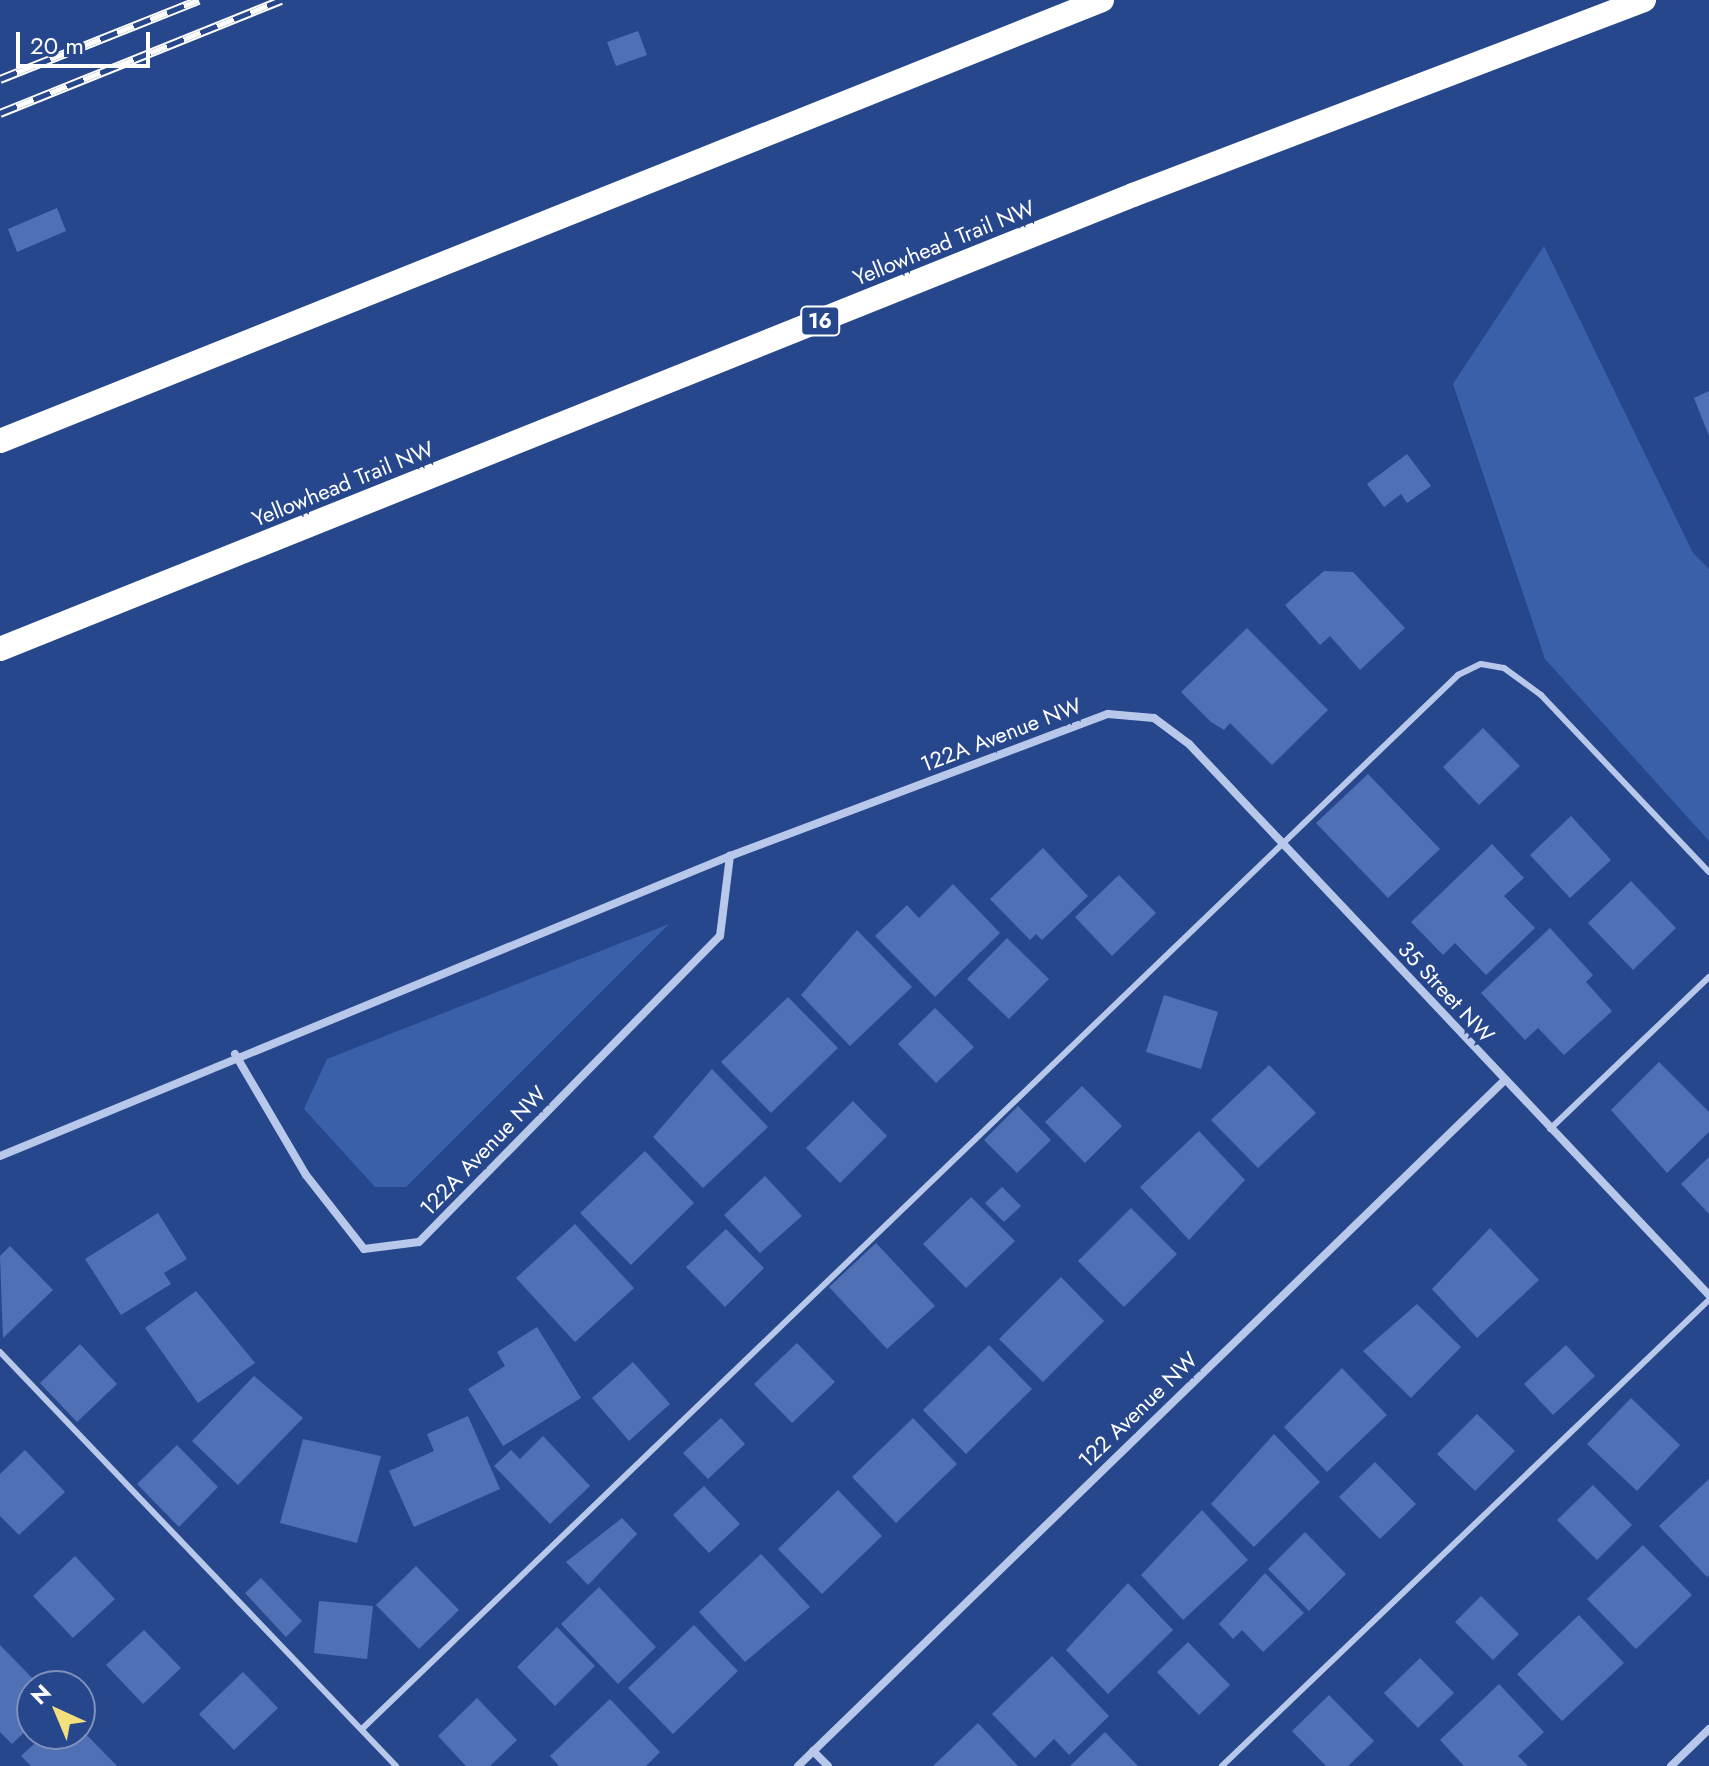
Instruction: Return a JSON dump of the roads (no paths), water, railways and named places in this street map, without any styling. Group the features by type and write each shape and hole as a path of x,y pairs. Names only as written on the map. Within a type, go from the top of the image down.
{"highway":[{"path":"0,441 1102,0"},
{"name":"Yellowhead Trail NW","path":"0,649 1133,195 1644,0"}],"street":[{"name":"122A Avenue NW","path":"0,1156 235,1054 730,856 1108,714 1154,718"},
{"name":"35 Street NW","path":"1154,718 1189,744 1548,1130 1709,1297"},
{"name":"122A Avenue NW","path":"235,1054 306,1175 364,1249 419,1242 720,936 730,856"},
{"name":"122 Avenue NW","path":"798,1766 1504,1081"},
{"path":"1671,1766 1709,1729"},
{"path":"813,1751 828,1766"}],"lane":[{"path":"362,1729 1280,842 1458,675 1481,664 1504,668 1541,695 1709,872"},
{"path":"1548,1130 1709,977"},
{"path":"1222,1766 1709,1297"},
{"path":"0,1352 396,1766"}],"railway":[{"path":"0,79 199,0"},
{"path":"0,113 281,0"}]}
